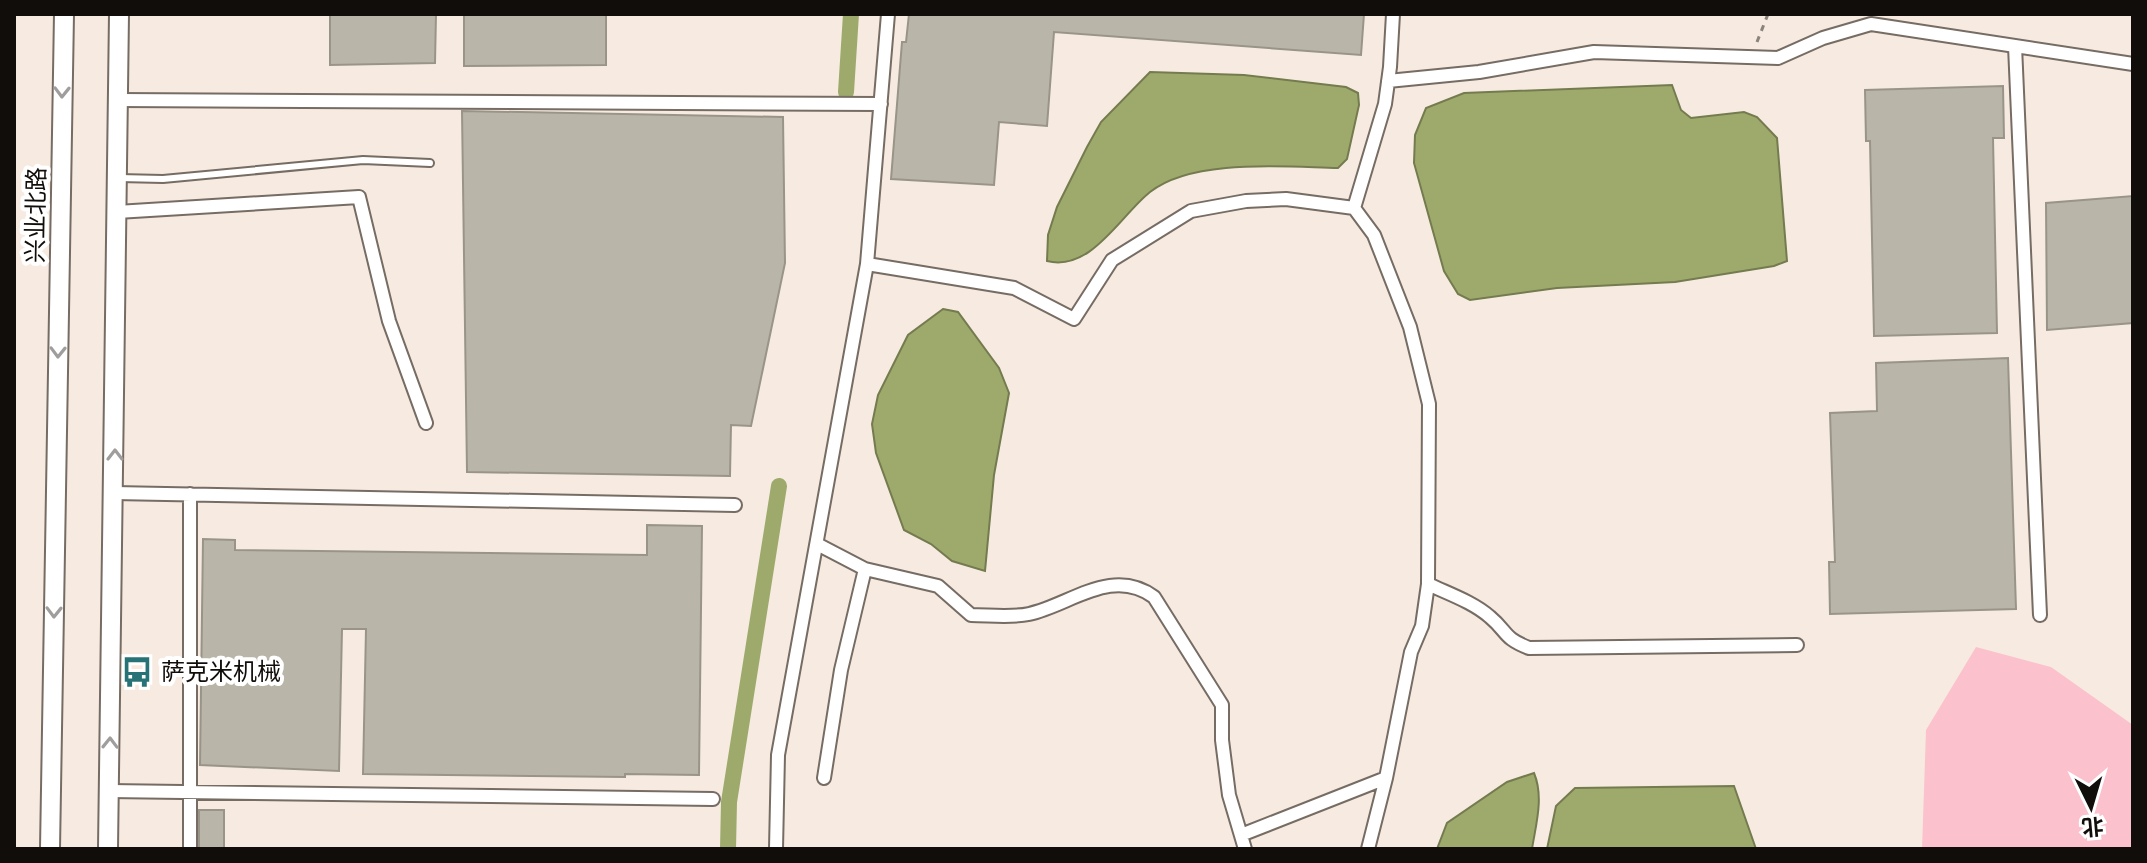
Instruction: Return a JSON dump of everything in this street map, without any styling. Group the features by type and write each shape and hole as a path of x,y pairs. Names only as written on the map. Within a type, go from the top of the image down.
{"main road":[{"name":"兴业北路","path":"50,849 64,14"},
{"path":"108,849 119,14"}],"street":[{"path":"776,849 778,755 867,264 888,14"},
{"path":"1354,208 1385,104 1393,14"},
{"path":"1388,81 1479,72 1594,52 1778,58 1823,38 1871,24 2133,64"},
{"path":"2015,46 2040,615"},
{"path":"118,100 881,104"},
{"path":"117,212 359,197 389,321 426,423"},
{"path":"867,264 1014,288 1074,319 1112,260 1191,211 1246,201 1286,199 1354,208 1374,235 1405,314 1429,404 1428,584 1422,626 1411,652 1386,778 1368,849"},
{"path":"114,493 735,505"},
{"path":"190,494 190,849"},
{"path":"817,544 865,569 938,586 971,615 1027,615 1105,584 1143,589 1154,597 1222,705 1222,740 1229,795 1245,849"},
{"path":"824,778 841,670 865,569"},
{"path":"1428,584 1474,606 1492,618 1512,642 1529,648 1797,645"},
{"path":"1241,835 1386,778"},
{"path":"109,791 713,799"}],"lane":[{"path":"117,178 163,179 363,160 430,163"}],"path":[{"path":"1752,57 1768,14"}],"shaded area":[{"path":"1150,72 1244,75 1346,87 1358,93 1359,105 1347,159 1338,168 1240,167 1214,169 1168,181 1150,192 1091,250 1063,262 1047,261 1048,235 1057,207 1087,147 1101,122"},
{"path":"1672,85 1681,110 1691,118 1744,112 1757,117 1777,138 1787,261 1774,266 1675,282 1557,288 1470,300 1458,294 1444,271 1414,163 1415,135 1426,108 1464,93"},
{"path":"943,309 958,312 999,368 1009,393 994,475 985,571 952,561 931,544 904,530 876,453 872,424 878,395 908,335"},
{"path":"1976,647 2051,667 2133,725 2133,849 1922,849 1926,730"},
{"path":"1534,773 1539,801 1532,849 1437,849 1447,823 1507,782"},
{"path":"1734,786 1756,849 1547,849 1556,806 1575,788"}],"building":[{"path":"330,14 436,14 435,63 330,65"},
{"path":"464,14 606,14 606,65 464,66"},
{"path":"909,14 1364,14 1361,55 1054,32 1047,126 999,122 994,185 891,179 902,42 906,42"},
{"path":"2003,86 2004,138 1993,138 1997,333 1874,336 1870,141 1866,141 1865,90"},
{"path":"462,111 783,117 785,263 751,426 731,425 730,476 467,472"},
{"path":"2133,196 2133,323 2047,330 2046,203"},
{"path":"2008,358 2016,609 1830,614 1829,562 1835,562 1830,413 1877,411 1876,363"},
{"path":"647,525 702,526 699,775 363,774 366,629 342,629 339,771 200,765 203,539 235,540 235,550 647,555"},
{"path":"199,810 224,810 224,849 199,849"}],"waterway":[{"path":"846,92 851,14"},
{"path":"728,849 729,802 779,486"}],"place":[{"name":"萨克米机械","path":"137,672"}]}
